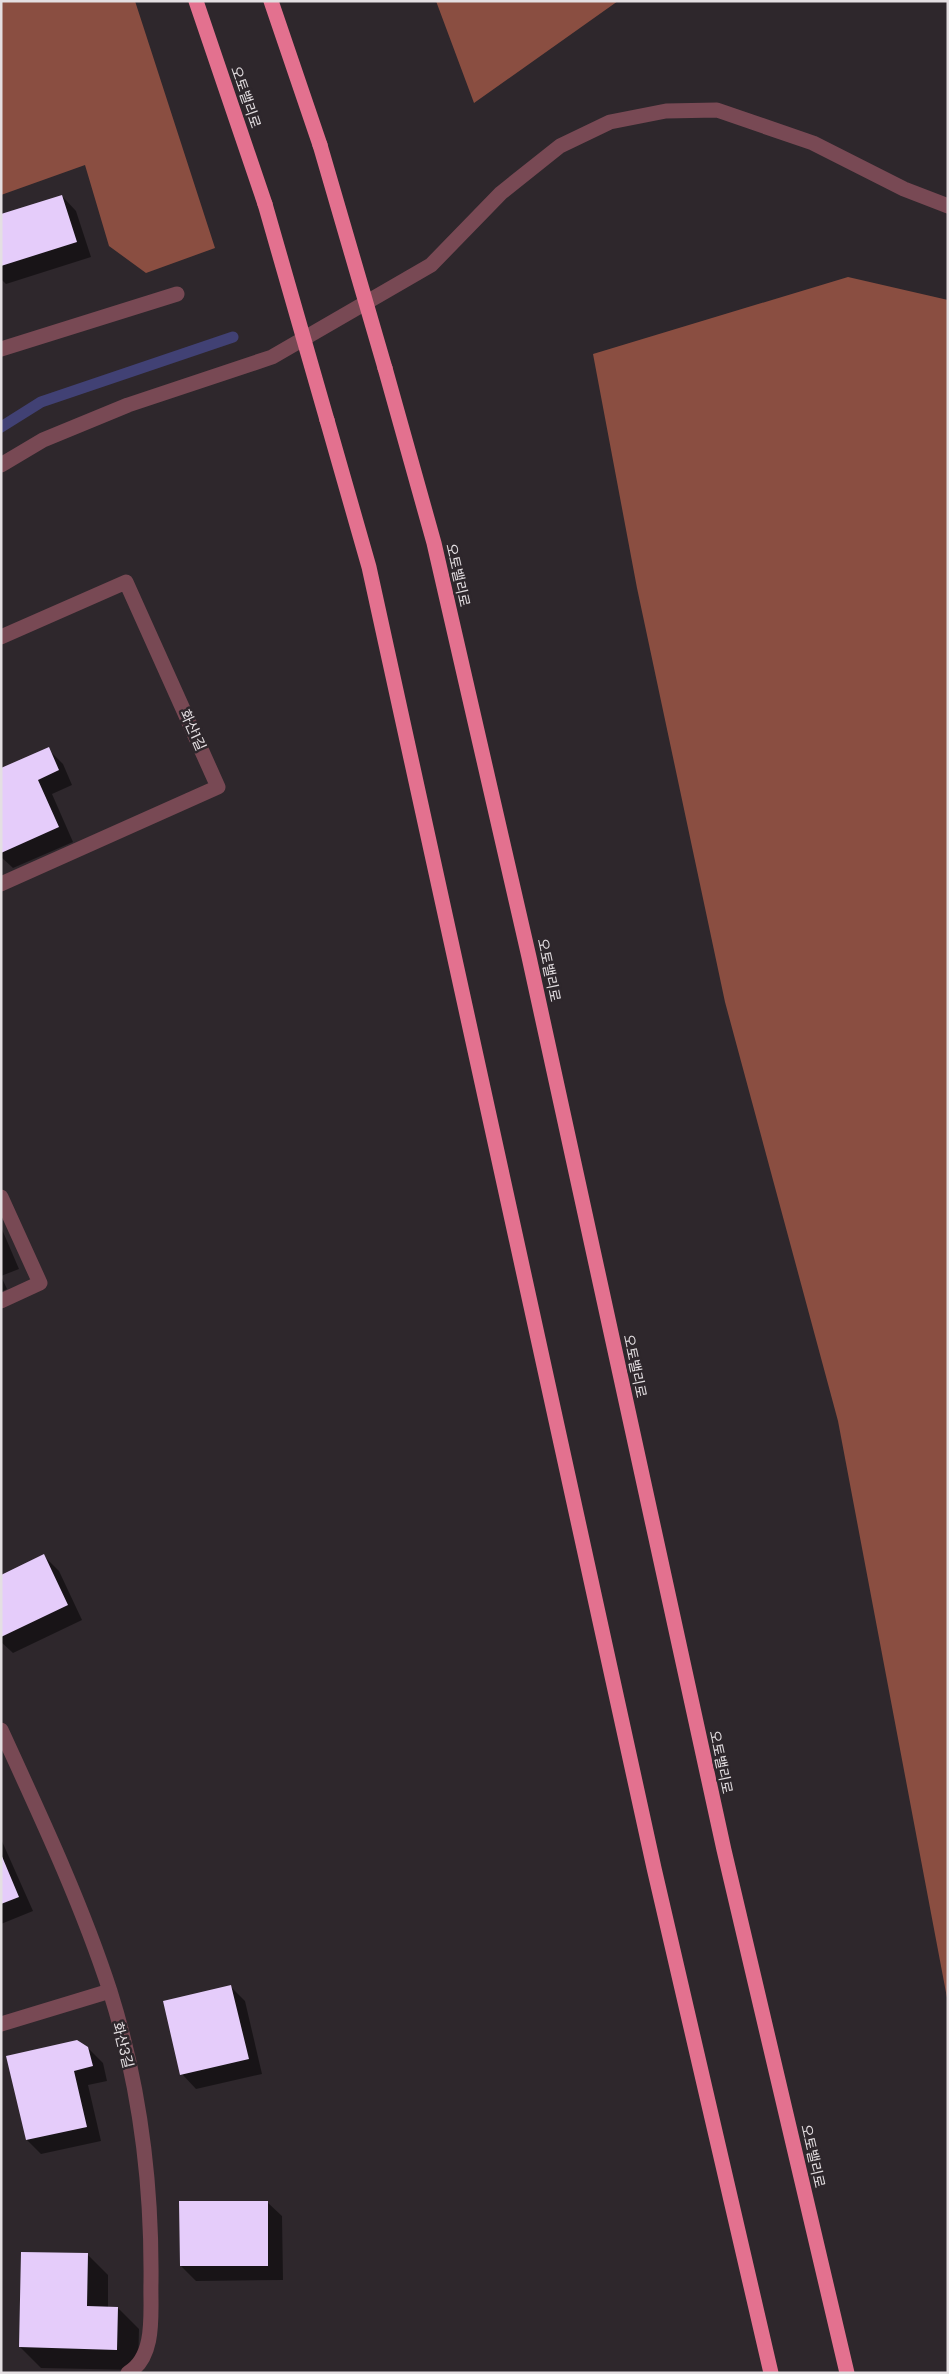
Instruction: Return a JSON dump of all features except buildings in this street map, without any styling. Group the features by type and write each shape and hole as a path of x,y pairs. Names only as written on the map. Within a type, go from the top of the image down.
{"highway":[{"name":"오토밸리로","path":"196,1 266,204 369,567 654,1868 771,2373"},
{"name":"오토밸리로","path":"271,1 320,145 434,543 529,957 724,1850 847,2373"}],"street":[{"path":"1,465 42,440 128,405 272,357 431,265 501,193 560,146 610,122 666,110 718,110 813,143 904,189 948,206"},
{"path":"1,348 177,294"},
{"name":"화산1길","path":"1,637 126,582 218,788 1,884"},
{"path":"1,1197 40,1283 1,1300"},
{"name":"화산3길","path":"1,1730 75,1900 110,1992 135,2091 148,2172 151,2258 150,2342 134,2369 128,2373"},
{"path":"1,2024 110,1992"}],"shaded area":[{"path":"1,1 135,1 215,248 146,273 109,246 85,165 1,195"},
{"path":"436,1 618,1 474,103"},
{"path":"848,277 948,300 948,2003 838,1421 725,1002 637,588 593,354"}],"waterway":[{"path":"1,427 41,402 233,337"}]}
